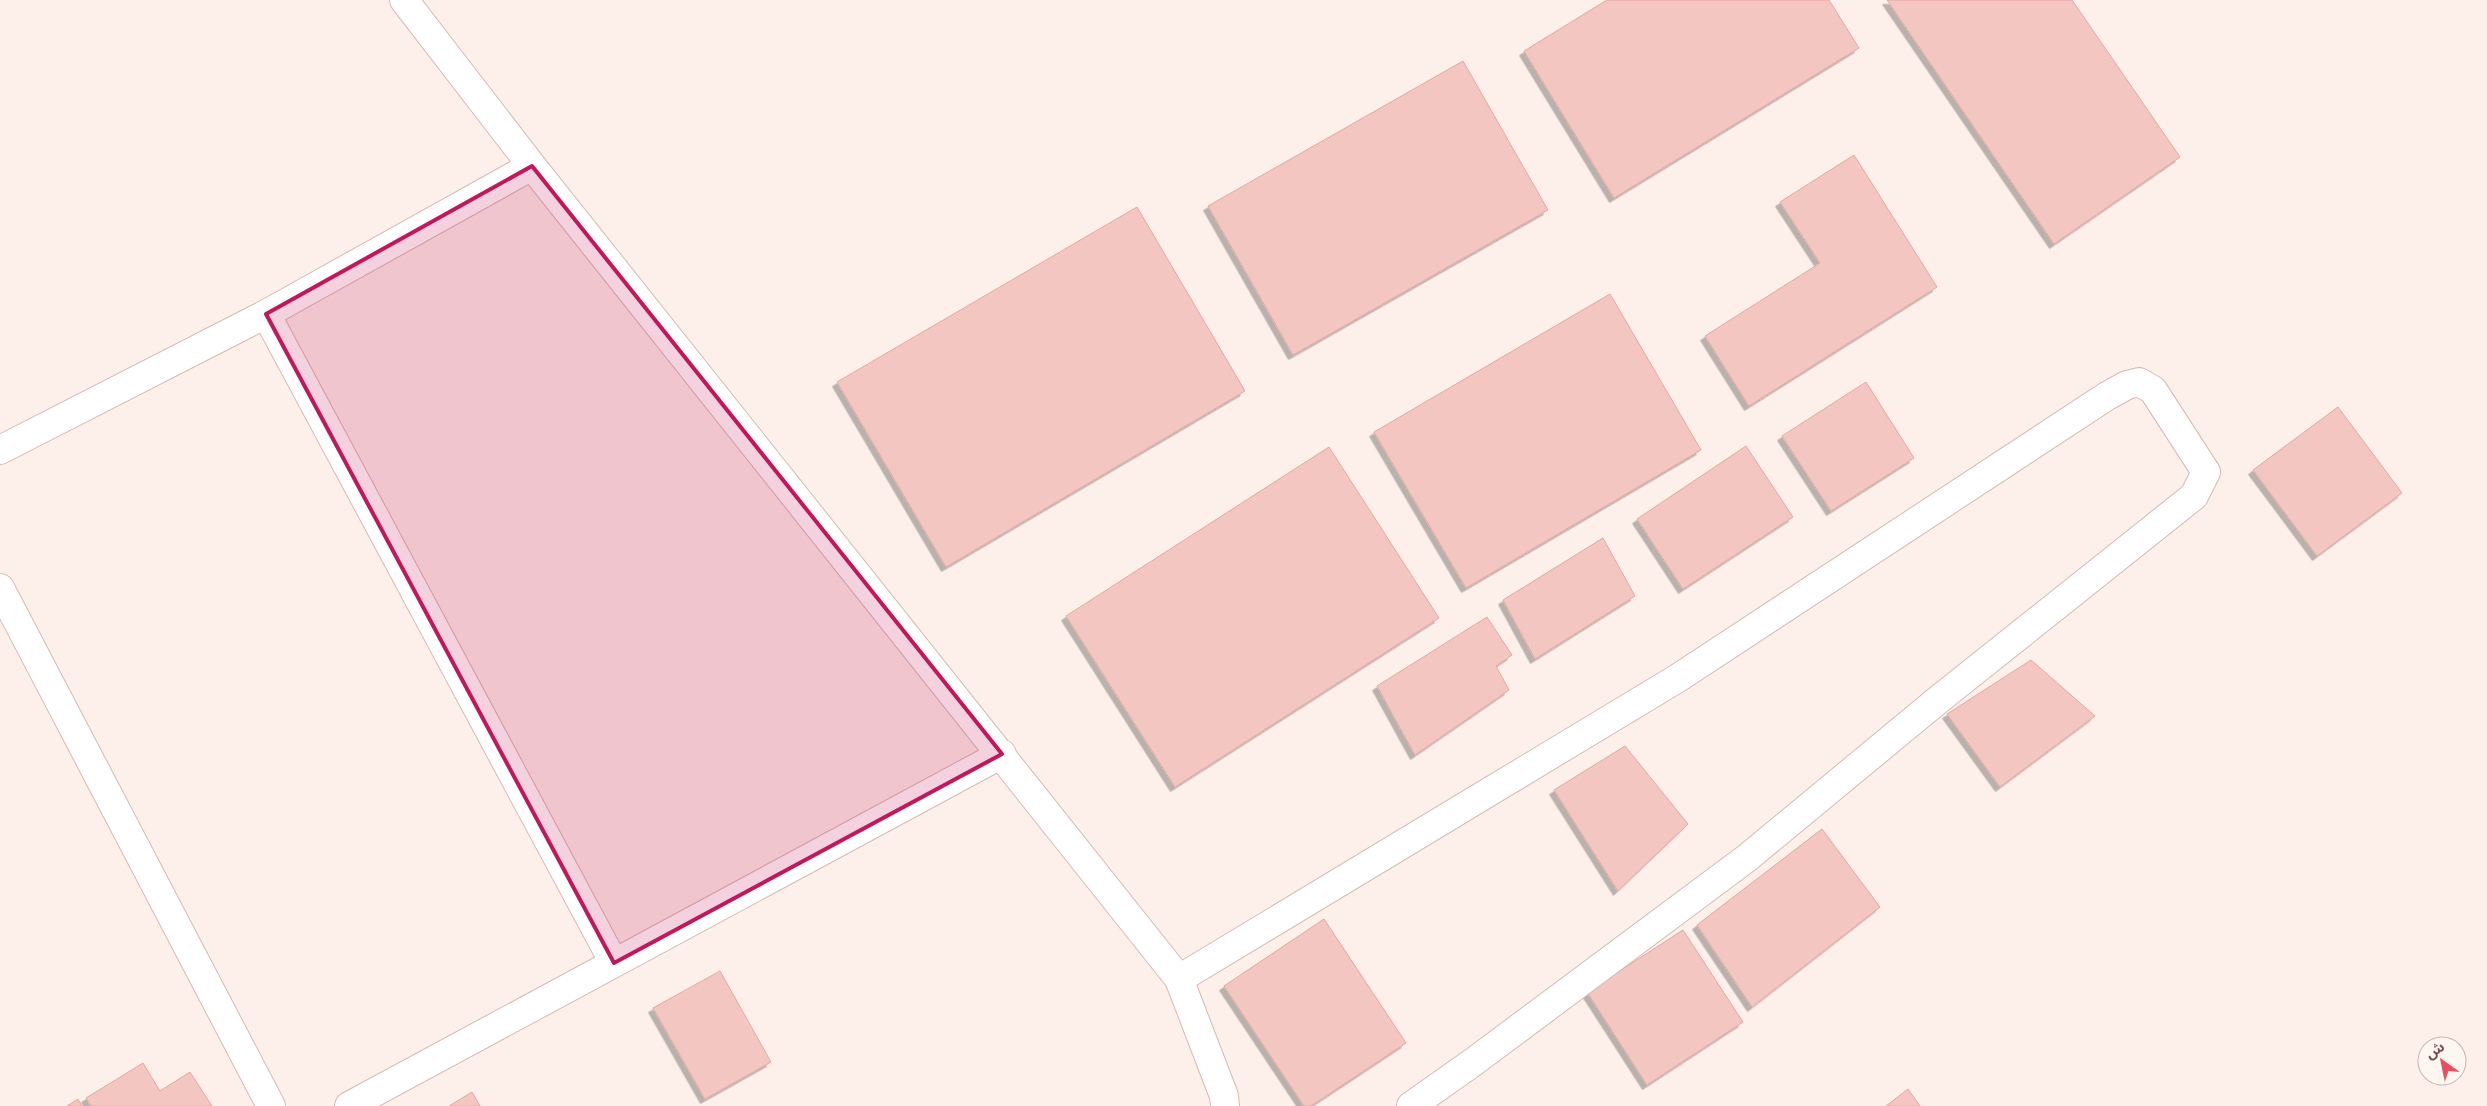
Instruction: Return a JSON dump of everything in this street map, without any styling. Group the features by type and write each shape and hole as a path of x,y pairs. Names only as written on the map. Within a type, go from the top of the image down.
{"street":[{"path":"404,0 532,166 1002,754 1179,979 1224,1096 1225,1106"},
{"path":"0,450 266,314 532,166"},
{"path":"266,314 614,963"},
{"path":"1179,979 1678,678 2107,396 2127,385 2139,382 2153,390 2206,472 2194,496 1938,700 1747,858 1472,1063 1411,1106"},
{"path":"0,588 271,1106"},
{"path":"349,1106 1002,754"}],"highlighted area":[{"path":"532,166 1002,754 614,963 266,314"}],"building":[{"path":"1607,0 1829,0 1859,48 1614,198 1524,51"},
{"path":"1887,0 2072,0 2180,157 2054,244"},
{"path":"1463,61 1548,210 1293,355 1208,206"},
{"path":"1854,155 1937,287 1749,406 1705,336 1820,263 1780,202"},
{"path":"1137,207 1245,391 946,567 837,382"},
{"path":"1610,294 1701,450 1466,588 1374,432"},
{"path":"1866,382 1914,458 1831,511 1782,436"},
{"path":"2338,407 2402,493 2317,556 2253,470"},
{"path":"1746,446 1793,517 1683,589 1637,519"},
{"path":"1329,447 1439,618 1175,787 1066,616"},
{"path":"1603,538 1635,596 1535,659 1503,600"},
{"path":"1487,617 1512,655 1496,666 1509,690 1415,755 1377,686"},
{"path":"2031,660 2095,716 2000,787 1947,714"},
{"path":"1625,746 1688,824 1618,891 1554,790"},
{"path":"1822,829 1880,907 1752,1007 1697,925"},
{"path":"1324,919 1406,1043 1311,1106 1304,1106 1224,986"},
{"path":"1683,930 1743,1022 1647,1085 1587,992"},
{"path":"720,971 771,1062 705,1099 653,1008"},
{"path":"143,1063 160,1091 190,1072 212,1106 91,1106 86,1098"},
{"path":"1908,1089 1920,1106 1886,1106"},
{"path":"472,1092 480,1106 449,1106"},
{"path":"78,1099 82,1106 67,1106"}]}
